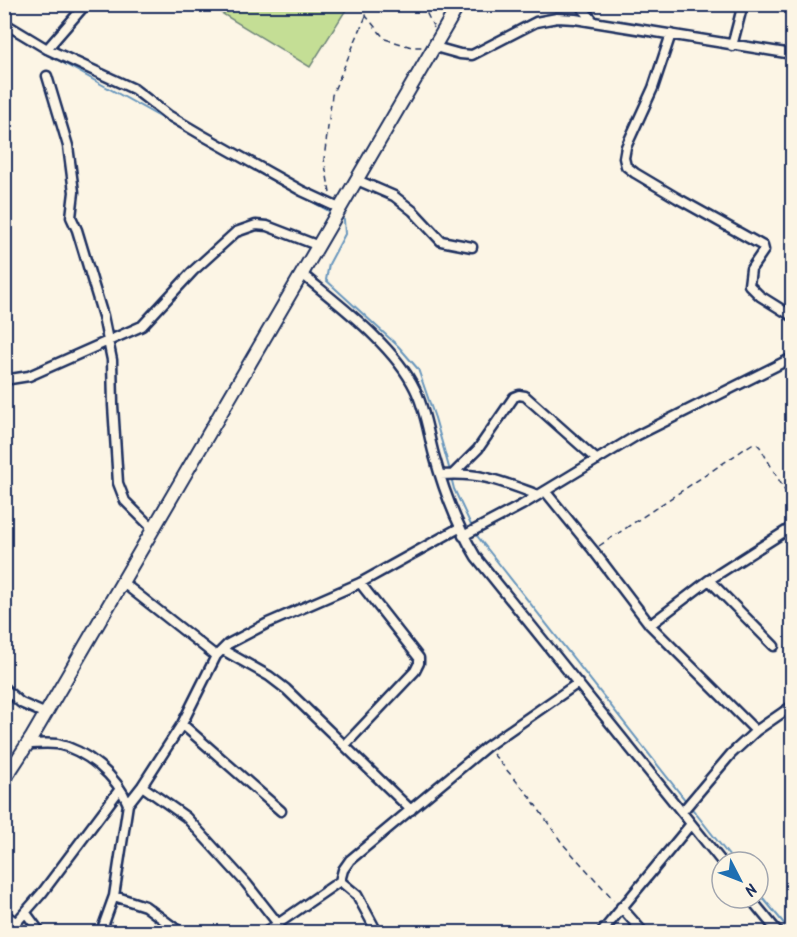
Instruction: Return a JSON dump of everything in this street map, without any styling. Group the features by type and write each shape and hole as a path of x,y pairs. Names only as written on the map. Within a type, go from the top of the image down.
{"main road":[{"path":"4,780 46,714 319,246 336,207 357,180 459,4"}],"street":[{"path":"47,49 86,4"},
{"path":"579,4 594,22"},
{"path":"732,46 743,4"},
{"path":"437,42 460,54 472,55 536,22 566,18 792,54"},
{"path":"4,23 47,49 134,89 202,135 302,191 336,207"},
{"path":"671,34 653,88 626,147 624,158 626,165 676,198 763,246 764,250 751,269 749,285 760,296 792,316"},
{"path":"47,76 68,146 74,192 71,217 103,316 109,342 112,360 112,405 118,483 125,501 154,530"},
{"path":"357,180 394,196 413,211 441,241 472,247"},
{"path":"4,380 28,376 142,326 193,271 236,232 256,225 267,226 319,246"},
{"path":"302,274 390,352 405,371 421,402 440,475 461,532 476,557 712,850"},
{"path":"101,933 114,896 128,804 182,724 216,656 228,644 268,623 360,583 541,493 636,436 792,358"},
{"path":"453,474 478,448 514,397 519,395 525,396 597,460"},
{"path":"440,475 485,476 541,493 593,550 650,625 756,731"},
{"path":"650,625 709,580 792,527"},
{"path":"709,580 774,646"},
{"path":"122,582 216,656"},
{"path":"345,745 420,663 419,658 360,583"},
{"path":"223,650 286,689 411,810"},
{"path":"266,933 340,881 343,870 350,860 486,747 578,683"},
{"path":"4,688 21,703 46,714"},
{"path":"682,812 731,754 756,731 792,706"},
{"path":"182,724 281,811"},
{"path":"28,744 56,744 73,750 104,769 120,789 128,804"},
{"path":"142,786 186,817 246,883 279,925"},
{"path":"8,933 26,914 120,789"},
{"path":"602,933 691,824"},
{"path":"340,881 357,895 377,933"},
{"path":"114,896 145,906 180,933"},
{"path":"621,907 643,933"},
{"path":"760,910 778,933"},
{"path":"4,914 17,923"},
{"path":"26,914 40,933"}],"path":[{"path":"336,207 324,159 330,106 332,95 366,16 368,4"},
{"path":"366,16 385,39 412,47 437,42 422,4"},
{"path":"593,550 756,443 792,503"},
{"path":"486,747 530,797 562,843 621,907"}],"green space":[{"path":"208,5 349,5 310,67"}],"waterway":[{"path":"4,30 334,214"},
{"path":"341,218 344,220 345,234 329,264 326,280 398,346 418,369 450,471"},
{"path":"451,477 454,489 472,527"},
{"path":"474,532 725,850"},
{"path":"770,907 791,932"}]}
